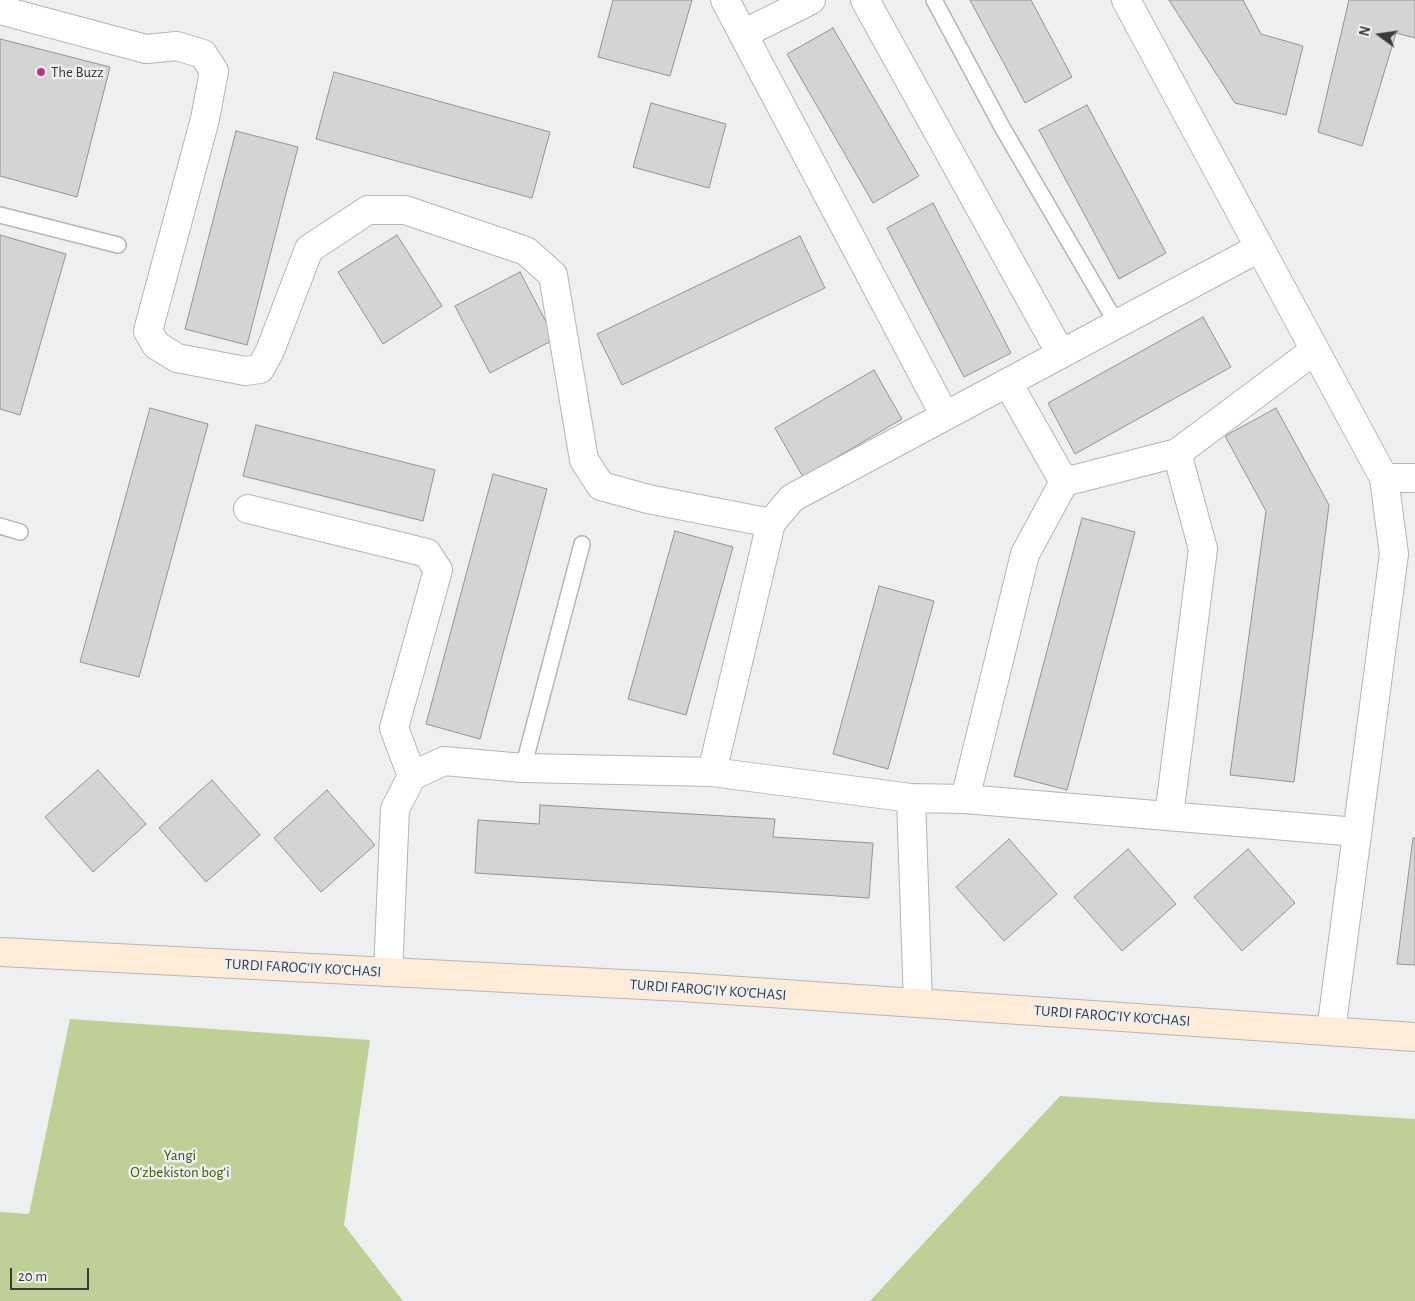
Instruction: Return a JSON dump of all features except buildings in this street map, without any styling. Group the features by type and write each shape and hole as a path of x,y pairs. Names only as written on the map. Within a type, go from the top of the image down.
{"main road":[{"name":"TURDI FAROG'IY KO'CHASI","path":"0,952 682,987 1415,1038"}],"street":[{"path":"725,0 945,416"},
{"path":"743,34 812,0"},
{"path":"865,0 1061,354"},
{"path":"1126,0 1384,478 1394,554 1331,1031"},
{"path":"0,10 146,49 177,46 203,54 214,71 205,119 148,331 156,345 178,358 245,370 260,370 270,351 309,249 368,210 405,210 526,251 553,275 584,460 601,486 648,499 771,523"},
{"path":"712,772 771,523 792,498 1259,248"},
{"path":"965,799 1025,554 1064,482 1177,453 1315,350"},
{"path":"1008,383 1064,482"},
{"path":"1169,816 1202,549 1177,453"},
{"path":"1384,478 1415,478"},
{"path":"248,509 427,553 438,570 394,728 412,776"},
{"path":"388,972 395,809 412,776 444,761 523,768 712,772 911,798 965,799 1357,832"},
{"path":"911,798 918,1003"}],"lane":[{"path":"934,0 1002,127 1117,324"},
{"path":"0,215 118,245"},
{"path":"0,526 20,532"},
{"path":"523,768 582,544"}],"green space":[{"name":"Yangi Oʻzbekiston bogʻi","path":"70,1019 370,1040 344,1225 403,1301 0,1301 0,1212 29,1214"},
{"path":"1060,1096 1415,1119 1415,1301 870,1301"}],"place":[{"name":"The Buzz","path":"41,72"}]}
